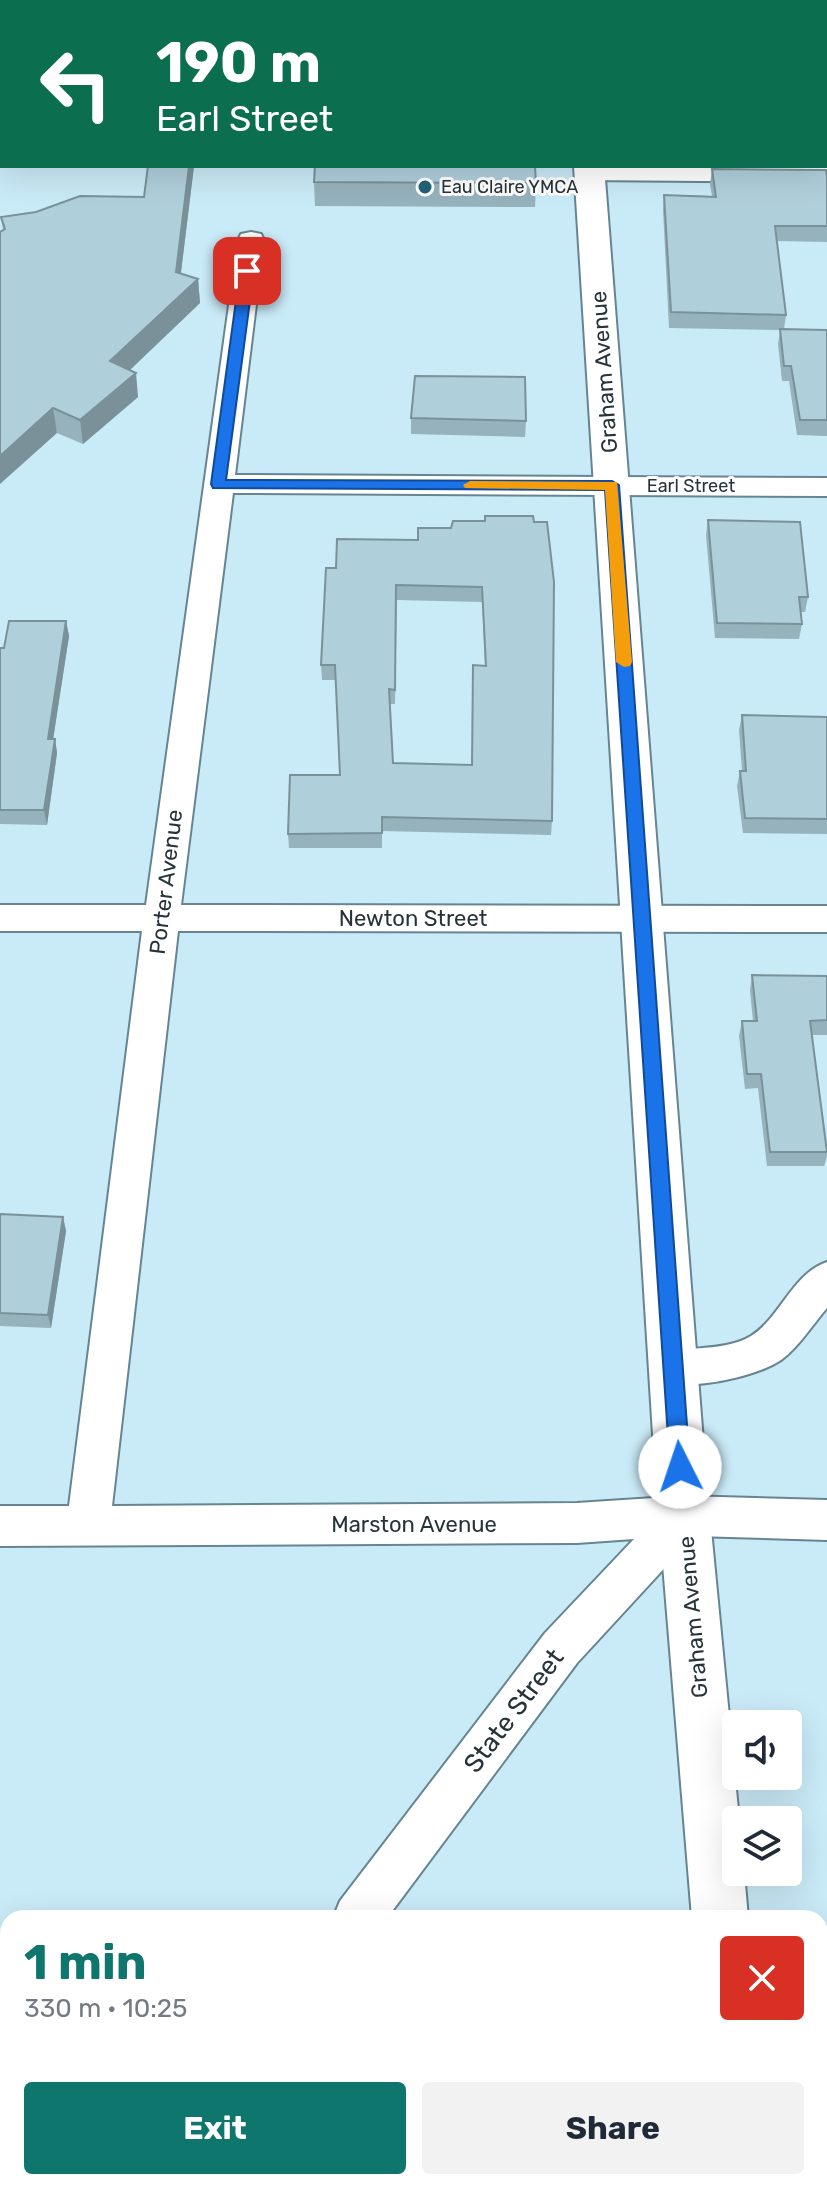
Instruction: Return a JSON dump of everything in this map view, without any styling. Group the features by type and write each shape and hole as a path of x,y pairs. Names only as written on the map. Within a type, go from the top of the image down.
{"street":[{"path":"590,170 827,174"},
{"name":"Graham Avenue","path":"590,170 673,1368 719,1910"},
{"name":"Porter Avenue","path":"88,1526 162,918 251,240"},
{"name":"Earl Street","path":"218,484 827,487"},
{"name":"Newton Street","path":"0,918 827,919"},
{"path":"673,1368 743,1359 768,1347 827,1279"},
{"name":"Marston Avenue","path":"0,1526 577,1523 684,1516 827,1520"},
{"name":"State Street","path":"363,1910 561,1648 684,1516"}],"building":[{"path":"148,168 189,168 176,272 198,279 110,361 136,373 80,420 53,408 0,456 0,232 5,229 1,217 36,212 80,196 144,197"},
{"path":"315,168 535,168 536,183 314,182"},
{"path":"712,169 826,170 827,226 775,226 786,315 671,312 664,195 716,197"},
{"path":"780,329 827,330 827,420 800,420 791,366 784,366"},
{"path":"415,376 525,377 526,421 411,418"},
{"path":"485,516 533,516 534,522 547,522 554,582 552,821 382,817 382,833 288,834 290,775 340,775 335,665 321,665 326,568 336,568 337,539 418,540 418,528 451,528 453,521 485,521","holes":["396,585 482,587 486,666 473,665 472,765 393,763 389,689 395,690"]},
{"path":"708,520 800,522 808,597 799,597 802,624 717,623"},
{"path":"9,621 66,621 48,739 55,739 44,810 0,810 0,648 4,648"},
{"path":"742,715 827,717 827,819 745,818 740,771 746,771"},
{"path":"752,975 827,976 827,1020 810,1021 827,1152 770,1152 761,1074 747,1074 742,1021 757,1021"},
{"path":"0,1214 63,1217 48,1315 0,1313"}],"slow traffic":[{"path":"470,485 612,485 624,662"}],"place":[{"name":"Eau Claire YMCA","path":"425,187"}],"route":[{"path":"247,271 218,484 612,485 680,1467"}]}
